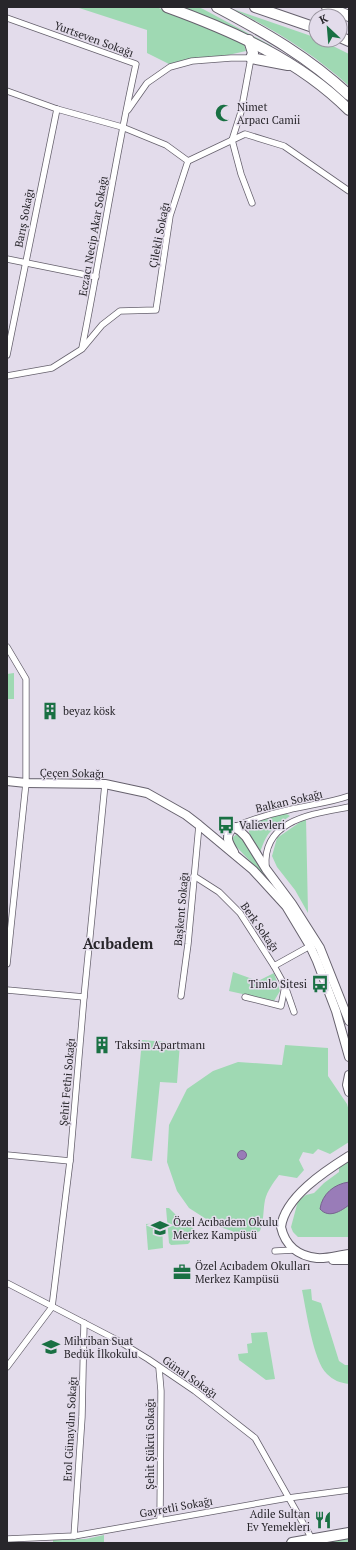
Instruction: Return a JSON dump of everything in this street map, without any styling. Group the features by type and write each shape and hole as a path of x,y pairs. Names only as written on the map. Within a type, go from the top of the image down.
{"highway":[{"path":"167,7 206,21 249,40 295,67 333,94 349,110"},
{"path":"217,7 283,43 325,74 349,95"},
{"path":"255,7 308,25"},
{"path":"327,7 349,16"},
{"path":"249,40 253,53 251,58 295,67"},
{"path":"292,1543 349,1533"}],"main road":[{"name":"Çeçen Sokağı","path":"7,781 26,783 104,784 147,793 186,815 236,854 286,906 310,946 336,1009 349,1057"},
{"name":"Çeçen Sokağı","path":"234,827 229,832 227,838 236,854"},
{"path":"212,836 234,827 246,837 320,948 349,1021"},
{"path":"349,1075 347,1085 349,1092"},
{"path":"349,1156 328,1169 311,1183 286,1212 281,1227 287,1243 294,1250 302,1254 318,1258 349,1260"},
{"path":"318,1258 349,1254"}],"street":[{"name":"Yurtseven Sokağı","path":"7,18 136,64 122,127"},
{"path":"122,127 128,108 147,83 170,67 192,61 251,58 241,112 232,140 241,174 252,203"},
{"path":"7,91 57,108 122,127 166,145 188,161 245,134 284,146 349,191"},
{"name":"Barış Sokağı","path":"7,355 57,108"},
{"name":"Eczacı Necip Akar Sokağı","path":"82,349 122,127"},
{"name":"Çilekli Sokağı","path":"82,349 102,324 120,311 156,310 170,216 188,161"},
{"path":"7,259 96,277"},
{"path":"7,376 52,368 82,349"},
{"path":"7,647 26,679 26,783 7,964"},
{"name":"Şehit Fethi Sokağı","path":"7,1367 52,1307 70,1161 104,784"},
{"name":"Balkan Sokağı","path":"234,827 251,820 286,810 334,801 349,796"},
{"name":"Balkan Sokağı","path":"266,869 265,861 268,846 272,838 280,830 312,814 349,807"},
{"name":"Başkent Sokağı","path":"181,996 188,944 199,825"},
{"name":"Berk Sokağı","path":"194,876 219,892 240,913 274,966 310,946"},
{"path":"274,966 285,986 294,1012"},
{"path":"245,997 281,1006 285,986"},
{"path":"7,990 84,997"},
{"path":"7,1155 70,1161"},
{"path":"275,1251 294,1250"},
{"name":"Günal Sokağı","path":"7,1283 117,1340 148,1359 159,1368 196,1391 255,1438 312,1539"},
{"name":"Erol Günaydın Sokağı","path":"74,1536 82,1417 84,1323"},
{"name":"Şehit Şükrü Sokağı","path":"159,1368 161,1392 160,1520"},
{"name":"Gayretli Sokağı","path":"7,1539 74,1536 288,1498 349,1490"}],"green space":[{"path":"76,7 156,7 223,32 244,44 246,51 175,67 147,53 147,30"},
{"path":"178,7 198,7 203,9 272,46 272,49"},
{"path":"233,9 308,35 308,48 337,48 349,54 349,86 322,63 294,43"},
{"path":"14,673 14,699 7,699 7,674"},
{"path":"285,813 290,816 271,831 265,840 260,853 251,839 248,823"},
{"path":"306,818 308,913 295,890 277,867 272,856 277,838"},
{"path":"238,833 279,892 233,843 232,838"},
{"path":"233,972 258,981 274,973 280,991 274,1001 229,991"},
{"path":"142,1040 180,1043 177,1083 160,1082 152,1161 131,1158"},
{"path":"285,1045 328,1048 328,1076 347,1104 349,1111 349,1142 330,1154 318,1149 313,1154 303,1152 299,1160 304,1170 297,1178 279,1175 269,1190 265,1200 260,1231 247,1237 239,1236 232,1231 217,1226 189,1208 177,1191 167,1162 169,1125 187,1089 213,1071 238,1062 282,1065"},
{"path":"349,1161 349,1237 298,1237 293,1232 291,1227 298,1201 306,1195 314,1193 324,1183 339,1172 339,1166"},
{"path":"166,1208 169,1208 194,1229 188,1244 171,1245 169,1243"},
{"path":"162,1223 163,1248 148,1250 146,1224"},
{"path":"311,1289 312,1300 321,1303 339,1361 345,1365 349,1365 349,1384 337,1381 329,1376 322,1367 318,1358 314,1347 302,1290"},
{"path":"267,1332 275,1379 266,1380 239,1360 238,1354 248,1353 247,1344 252,1343 251,1333"},
{"path":"104,1535 104,1543 53,1543 53,1540 86,1539"},
{"path":"349,1538 349,1543 315,1543"}],"shaded area":[{"path":"242,1150 247,1155 242,1160 237,1155"},
{"path":"349,1182 349,1205 339,1212 331,1214 320,1209 326,1194 334,1187"}],"place":[{"name":"Nimet Arpacı Camii","path":"224,113"},
{"name":"beyaz kösk","path":"50,711"},
{"name":"Valievleri","path":"226,825"},
{"name":"Timlo Sitesi","path":"320,984"},
{"name":"Taksim Apartmanı","path":"102,1045"},
{"name":"Özel Acıbadem Okulu Merkez Kampüsü","path":"160,1228"},
{"name":"Özel Acıbadem Okulları Merkez Kampüsü","path":"182,1272"},
{"name":"Mihriban Suat Bedük İlkokulu","path":"51,1347"},
{"name":"Adile Sultan Ev Yemekleri","path":"323,1520"}],"district":[{"name":"Acıbadem","path":"118,944"}]}
